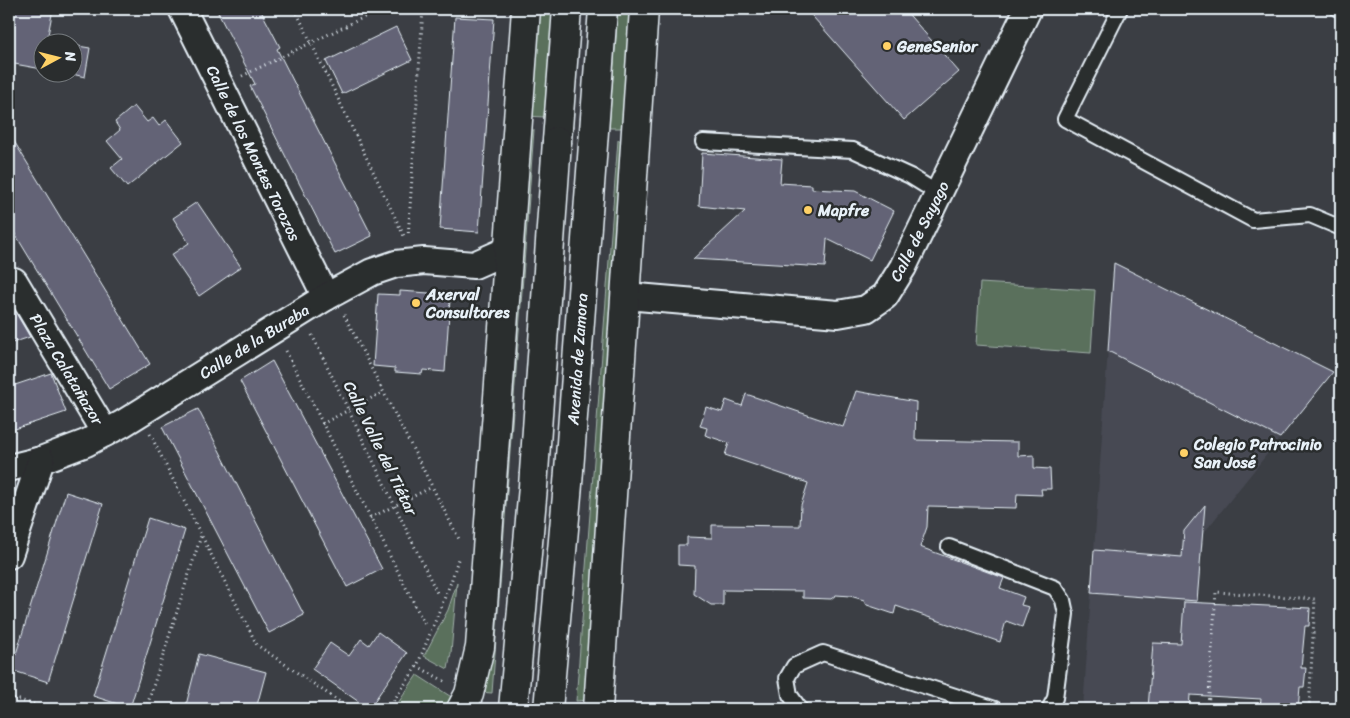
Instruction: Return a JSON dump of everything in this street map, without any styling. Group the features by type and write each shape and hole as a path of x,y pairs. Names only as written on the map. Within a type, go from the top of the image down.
{"highway":[{"path":"456,697 469,694 480,647 526,9"},
{"path":"513,709 533,487 567,9"},
{"name":"Avenida de Zamora","path":"548,709 568,484 603,9"},
{"path":"598,709 644,9"}],"street":[{"name":"Calle de los Montes Torozos","path":"182,9 329,295"},
{"name":"Calle de Sayago","path":"626,296 838,314 866,310 885,296 903,267 1028,9"},
{"name":"Calle de la Bureba","path":"9,468 41,460 86,443 105,433 329,295 372,272 396,264 424,261 474,265 508,250"},
{"name":"Plaza Calatañazor","path":"10,278 105,433"},
{"path":"9,556 41,460"}],"lane":[{"path":"1120,9 1065,119 1253,220 1310,215 1341,228"},
{"path":"703,142 852,150 910,176 939,194"},
{"path":"949,547 1055,588 1063,600 1066,614 1055,698 1049,709"},
{"path":"800,709 790,696 787,678 794,666 823,653 995,709"}],"path":[{"path":"295,9 407,241 423,9"},
{"path":"221,86 381,9"},
{"path":"329,295 383,392 458,540"},
{"name":"Calle Valle del Tiétar","path":"301,312 438,595"},
{"path":"274,329 426,627"},
{"path":"322,424 383,392"},
{"path":"140,413 257,645 350,709"},
{"path":"370,518 432,487"},
{"path":"146,709 201,535"},
{"path":"1208,709 1216,592 1315,599 1309,709"},
{"path":"388,709 417,666 456,697"},
{"path":"9,697 50,709"}],"shaded area":[{"name":"Colegio Patrocinio San José","path":"1114,263 1333,372 1203,534 1189,709 1083,709"}],"green space":[{"path":"535,9 553,9 544,117 526,116"},
{"path":"618,9 635,9 628,128 609,128"},
{"path":"524,130 534,130 492,693 479,692"},
{"path":"618,140 628,141 590,700 576,701"},
{"path":"980,283 1095,290 1091,353 976,345"},
{"path":"457,583 448,669 424,656 448,610"},
{"path":"417,675 453,698 444,709 394,709"}],"building":[{"path":"9,9 53,9 49,32 32,32 32,67 9,63"},
{"path":"216,9 260,9 280,47 277,49 372,236 335,254 250,86 255,84"},
{"name":"GeneSenior","path":"806,9 904,9 959,72 904,120"},
{"path":"455,17 494,19 479,232 440,229"},
{"path":"396,27 412,60 342,94 326,61"},
{"path":"82,47 90,48 85,77 82,76"},
{"path":"134,106 147,122 153,118 159,126 166,120 183,142 127,187 111,168 122,159 107,141 120,130 115,122"},
{"path":"9,133 150,364 109,389 9,224"},
{"name":"Mapfre","path":"702,153 782,159 780,183 812,185 812,189 855,191 894,211 870,260 827,239 825,267 693,259 745,211 699,206"},
{"path":"197,202 241,267 199,296 171,255 189,243 173,218"},
{"path":"1114,263 1333,372 1280,438 1108,351"},
{"path":"400,291 429,293 428,297 450,299 445,372 423,370 422,374 395,372 395,368 373,366 378,294 400,295"},
{"path":"9,301 30,337 9,344"},
{"path":"272,361 382,569 347,587 240,381"},
{"path":"51,373 66,412 9,431 9,387"},
{"path":"856,391 916,402 915,440 1018,442 1018,456 1034,455 1034,468 1050,469 1051,489 1041,489 1042,495 1017,494 1016,508 928,506 927,527 920,547 1004,578 1000,588 1024,597 1021,605 1029,607 1022,627 1006,621 1000,642 896,606 894,614 867,605 864,600 850,596 836,595 831,599 803,598 803,591 723,590 723,605 711,605 694,594 695,566 678,565 678,545 687,545 687,537 712,538 712,525 800,526 801,505 808,483 725,455 729,443 705,435 707,428 700,426 706,407 722,412 726,400 742,406 746,394 843,427"},
{"path":"198,409 304,615 269,633 162,427"},
{"path":"66,492 103,504 48,682 11,670"},
{"path":"1205,505 1197,601 1091,593 1094,550 1182,557 1184,531"},
{"path":"148,518 185,530 130,708 93,696"},
{"path":"1184,602 1310,608 1309,626 1305,626 1301,668 1306,668 1304,687 1300,687 1298,709 1260,709 1261,699 1190,695 1189,709 1148,709 1153,643 1181,644"},
{"path":"378,632 407,653 369,709 312,669 330,643 349,656 361,639 369,645"},
{"path":"199,654 266,672 256,709 185,709"}],"place":[{"name":"GeneSenior","path":"887,46"},
{"name":"Mapfre","path":"808,210"},
{"name":"Axerval Consultores","path":"416,303"},
{"name":"Colegio Patrocinio San José","path":"1184,453"}]}
